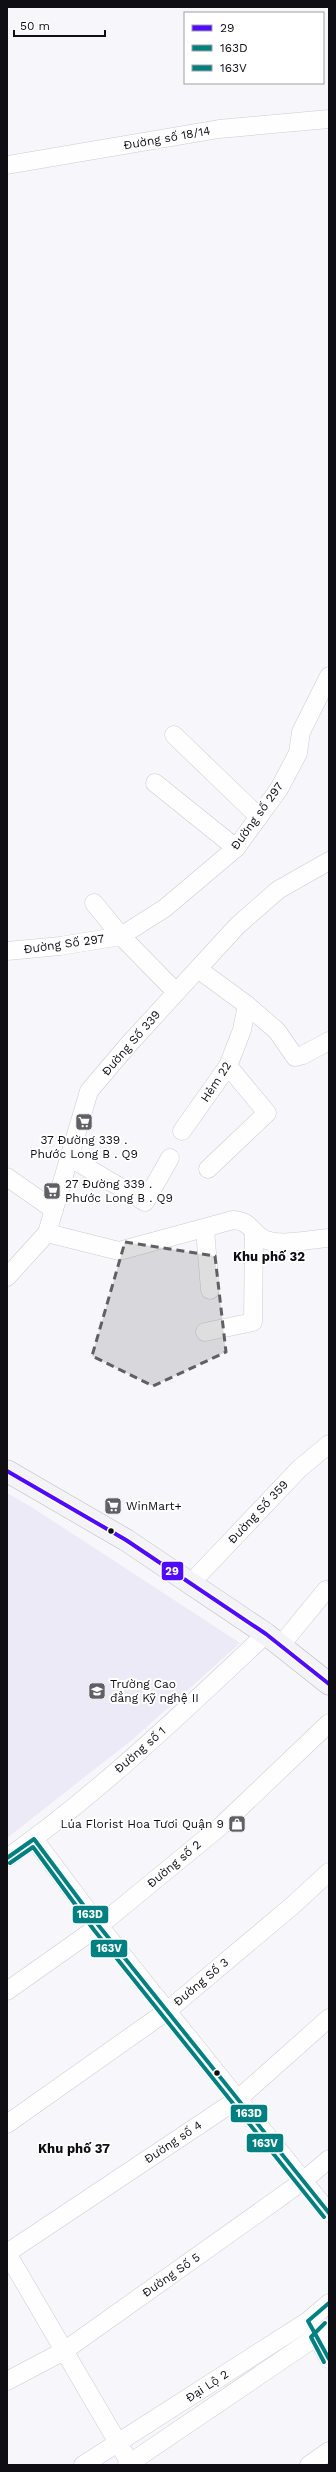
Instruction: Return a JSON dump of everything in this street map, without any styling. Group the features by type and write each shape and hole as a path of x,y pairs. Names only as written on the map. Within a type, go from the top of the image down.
{"main road":[{"path":"7,1471 126,1540 274,1639 329,1684"}],"street":[{"name":"Đường số 18/14","path":"7,165 219,129 329,119"},
{"name":"Đường số 297","path":"121,936 165,908 236,848 279,789 295,759 301,732 329,676"},
{"path":"174,735 260,817"},
{"path":"155,783 236,848"},
{"name":"Đường Số 339","path":"7,1278 47,1234 89,1091 176,992 237,926 278,890 329,861"},
{"path":"94,902 121,936 176,992"},
{"name":"Đường Số 297","path":"7,951 60,946 121,936"},
{"path":"198,969 247,1005 277,1031 294,1057 303,1056 329,1041"},
{"name":"Hẻm 22","path":"182,1131 228,1066 242,1030 247,1005"},
{"path":"208,1169 267,1113 228,1066"},
{"path":"69,1157 145,1202 170,1158"},
{"path":"7,1177 54,1210"},
{"path":"47,1234 119,1251 205,1229 233,1220 242,1221 249,1224 254,1232 253,1322 205,1332"},
{"path":"205,1229 210,1290"},
{"path":"254,1232 273,1241 329,1238"},
{"name":"Đường Số 359","path":"190,1584 299,1469 329,1444"},
{"name":"Đường số 1","path":"7,1858 34,1840 141,1751 274,1639 326,1590"},
{"name":"Đường số 2","path":"7,1990 100,1926 222,1825 329,1723"},
{"path":"34,1840 167,2011 329,2213"},
{"name":"Đường Số 3","path":"7,2124 167,2011 292,1906 329,1872"},
{"name":"Đường số 4","path":"7,2253 238,2098 329,2018"},
{"name":"Đường Số 5","path":"7,2381 64,2351 303,2181 329,2159"},
{"path":"7,2253 129,2464"},
{"name":"Đại Lộ 2","path":"83,2465 308,2321 329,2303"},
{"path":"308,2321 323,2332 329,2359"},
{"name":"Đại Lộ 2","path":"129,2464 323,2332"},
{"path":"310,2465 329,2451"}],"highlighted area":[{"path":"125,1242 215,1256 226,1352 153,1386 92,1356"}],"shaded area":[{"name":"Trường Cao đẳng Kỹ nghệ II","path":"7,1493 33,1508 240,1643 133,1739 7,1838"}],"transit line":[{"name":"29","path":"7,1471 126,1540 266,1634 329,1684"},
{"name":"163D","path":"7,1858 34,1839 99,1926 329,2213"},
{"name":"163V","path":"10,1863 33,1847 94,1930 324,2217"},
{"name":"163D","path":"329,2303 308,2321 329,2359"},
{"name":"163V","path":"324,2362 311,2337 325,2323"}],"place":[{"name":"37 Đường 339 . Phước Long B . Q9","path":"84,1122"},
{"name":"27 Đường 339 . Phước Long B . Q9","path":"52,1191"},
{"name":"WinMart+","path":"113,1506"},
{"name":"Trường Cao đẳng Kỹ nghệ II","path":"97,1691"},
{"name":"Lúa Florist Hoa Tươi Quận 9","path":"237,1824"}],"district":[{"name":"Khu phố 32","path":"269,1256"},
{"name":"Khu phố 37","path":"74,2148"}]}
